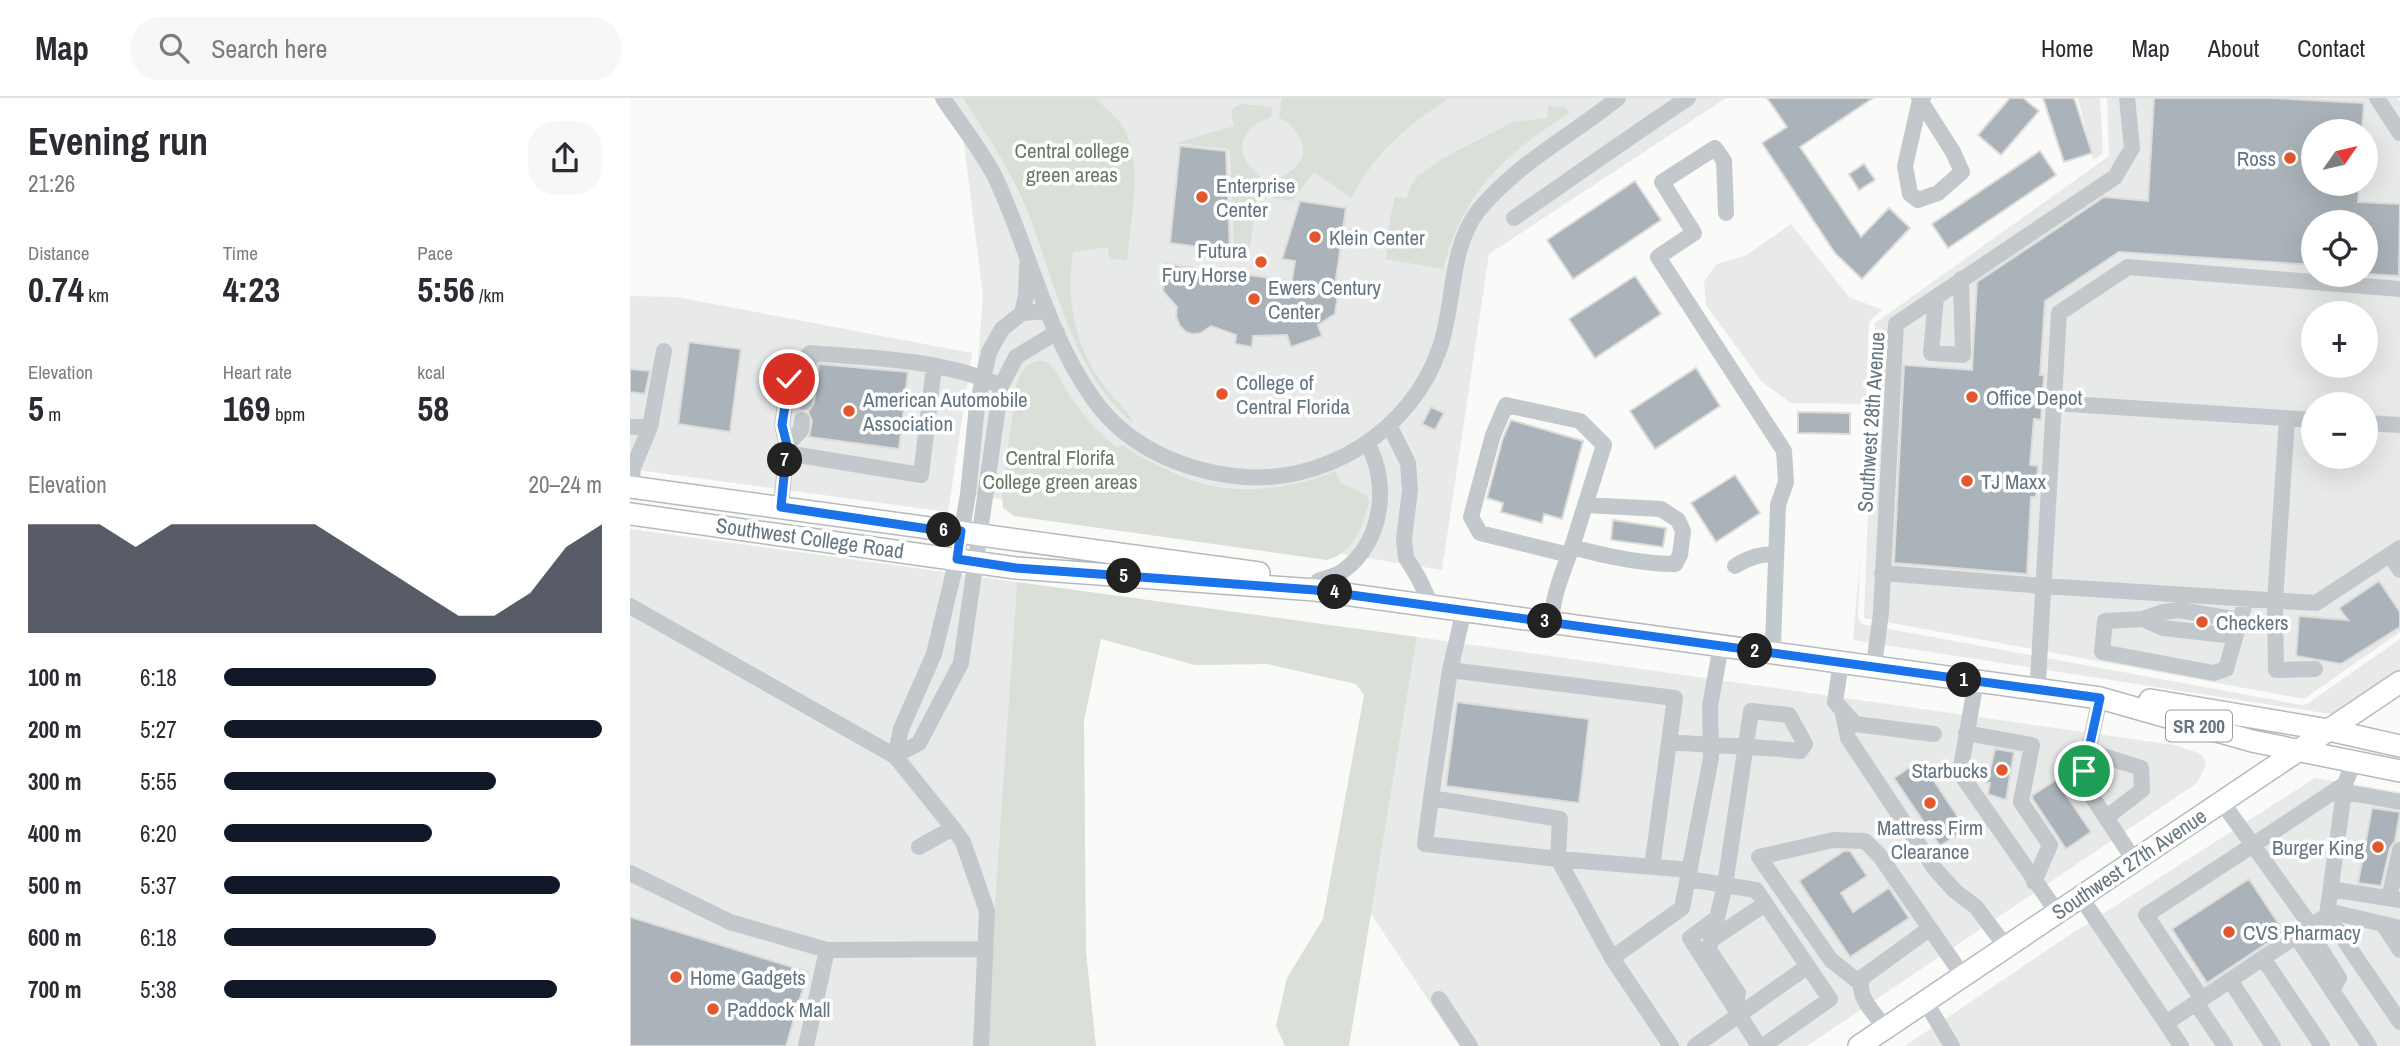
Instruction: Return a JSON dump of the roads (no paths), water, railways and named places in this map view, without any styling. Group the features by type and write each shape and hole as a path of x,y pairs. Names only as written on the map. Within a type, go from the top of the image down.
{"main road":[{"name":"Southwest College Road","path":"630,487 2039,681 2329,730 2400,747"},
{"name":"Southwest College Road","path":"630,514 1016,568 1315,590 2100,698 2252,741 2400,771"},
{"name":"Southwest 27th Avenue","path":"1859,1046 2400,682"}],"street":[{"path":"943,98 996,178 1048,311 1077,374 1116,427 1152,452 1188,467 1238,476 1283,477 1329,464 1367,443 1389,425 1423,385 1440,348 1463,236 1477,213 1512,174 1618,98"},
{"path":"1514,218 1616,145 1688,98"},
{"name":"Southwest 28th Avenue","path":"1875,658 1896,324 2115,177 2132,148 2127,98"},
{"path":"2377,98 2400,133"},
{"path":"1921,99 1962,172 1938,193 1918,200 1910,194 1905,166 1921,99"},
{"path":"1726,213 1724,161 1715,148 1662,182 1694,233 1657,257 1784,451 1786,482 1778,505 1773,644"},
{"path":"1022,313 1026,296 1027,257"},
{"path":"2039,681 2059,313 2128,267 2400,289"},
{"path":"1937,297 1931,353 1963,355 1961,279"},
{"path":"971,533 968,494 977,406 989,352 1003,328 1022,313 1048,311"},
{"path":"895,756 901,729 934,654 967,560 1001,386 1016,357 1057,332"},
{"path":"630,487 633,468 650,426 664,351"},
{"path":"810,353 961,370 1001,386"},
{"path":"804,402 810,353"},
{"path":"781,507 787,449 782,425 789,379 810,353"},
{"path":"787,449 920,475 934,367"},
{"path":"2054,403 2301,419"},
{"path":"1552,613 1554,597 1571,551 1585,505 1604,445 1580,421 1506,405 1493,435 1471,517 1480,533 1571,551 1675,564 1680,555 1683,531 1678,520 1661,509 1585,505"},
{"path":"2287,418 2275,601 2276,670 2315,669"},
{"path":"787,449 801,430 802,420"},
{"path":"2378,424 2400,425"},
{"path":"1389,425 1408,463 1410,490 1404,539 1406,558 1427,596"},
{"path":"630,427 650,426"},
{"path":"1318,581 1342,572 1356,559 1375,527 1381,500 1380,474 1376,459 1367,443"},
{"path":"1882,573 2316,603 2395,551 2400,570"},
{"path":"1735,566 1746,558 1760,554 1776,554"},
{"path":"895,756 919,743 961,663 970,606 967,560"},
{"path":"2238,628 2179,610 2143,619 2105,621 2102,652 2214,673 2226,669 2238,628 2246,599"},
{"path":"630,606 895,756 953,828 963,842 987,911 981,1046"},
{"path":"1464,610 1450,670 1425,844 1653,867 1725,885 1756,890 1830,999 1761,1046 1690,938 1717,918 1725,885 1747,745 1732,748 1669,742"},
{"path":"1612,958 1682,908 1711,758 1710,706 1721,646"},
{"path":"1841,663 1835,702 1855,724 1934,734"},
{"path":"1450,670 1675,698 1653,867"},
{"path":"1976,681 1960,773 2057,912"},
{"path":"2100,698 2084,771 2090,792 2134,860"},
{"path":"1842,709 1847,738 1935,869 1955,891 1976,907 2006,947"},
{"path":"1966,733 2032,746 2021,802 2050,845 2034,882"},
{"path":"2088,751 2141,768 2142,790 2107,817"},
{"path":"2354,761 2345,788 2327,915 2400,1022"},
{"path":"2225,1046 2146,915 2345,788 2400,802"},
{"path":"1431,798 1560,819 1558,859 1612,958 1671,1046"},
{"path":"2221,801 2311,926"},
{"path":"919,847 953,828"},
{"path":"1885,1028 1859,987 1831,960 1759,858 1833,839 1865,841 1879,855 1962,976"},
{"path":"2331,889 2395,899 2400,850"},
{"path":"630,873 730,922 827,950 985,949"},
{"path":"2080,897 2181,1046"},
{"path":"1737,1012 1738,993 1709,950 1711,940 1765,904"},
{"path":"2166,1023 2263,958 2299,941 2311,926 2332,912 2400,928"},
{"path":"2383,924 2400,950"},
{"path":"1859,987 1863,977 1929,929"},
{"path":"2299,941 2369,1046"},
{"path":"806,1046 827,950"},
{"path":"2263,958 2322,1046"},
{"path":"1695,1046 1737,1012 1808,966"},
{"path":"2230,980 2273,1046"},
{"path":"1439,999 1470,1046"},
{"path":"1925,1001 1952,1046"}],"place":[{"name":"Ross","path":"2290,158"},
{"name":"Enterprise Center","path":"1202,197"},
{"name":"Klein Center","path":"1315,237"},
{"name":"Futura Fury Horse","path":"1261,262"},
{"name":"Ewers Century Center","path":"1254,299"},
{"name":"College of Central Florida","path":"1222,394"},
{"name":"Office Depot","path":"1972,397"},
{"name":"American Automobile Association","path":"849,411"},
{"name":"TJ Maxx","path":"1967,481"},
{"name":"Checkers","path":"2202,622"},
{"name":"Starbucks","path":"2002,770"},
{"name":"Mattress Firm Clearance","path":"1930,803"},
{"name":"Burger King","path":"2378,847"},
{"name":"CVS Pharmacy","path":"2229,932"},
{"name":"Home Gadgets","path":"676,977"},
{"name":"Paddock Mall","path":"713,1009"}],"park label":[{"name":"Central college green areas","path":"1072,162"},
{"name":"Central Florifa College green areas","path":"1060,469"}]}
